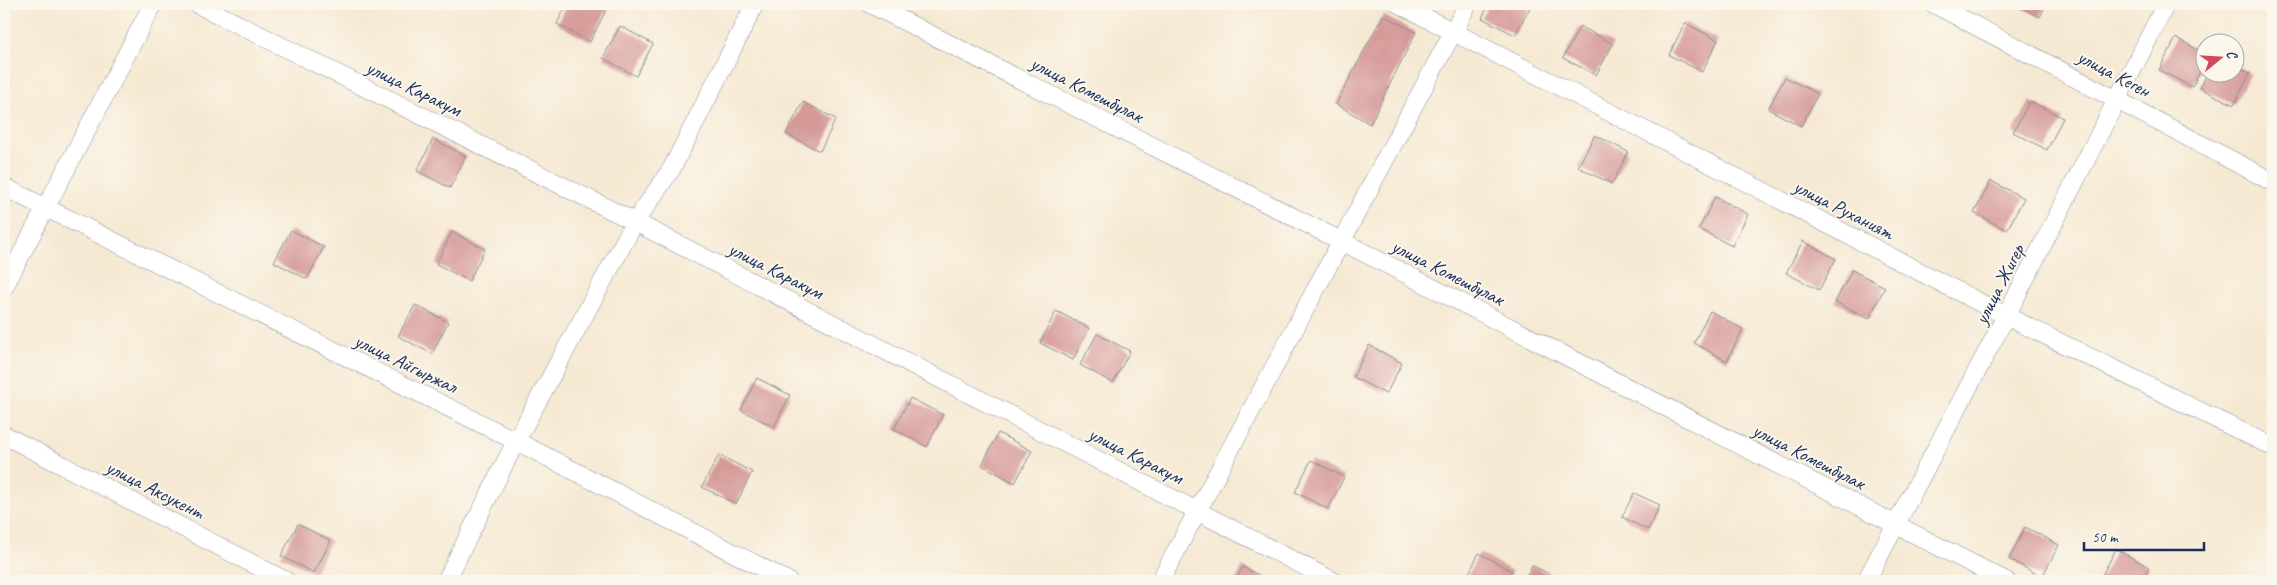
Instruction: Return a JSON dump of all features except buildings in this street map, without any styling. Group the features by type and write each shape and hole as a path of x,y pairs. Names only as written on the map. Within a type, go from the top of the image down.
{"street":[{"path":"4,287 153,4"},
{"name":"улица Каракум","path":"197,4 635,222 1333,581"},
{"path":"446,581 516,441 635,222 672,168 755,4"},
{"name":"улица Комешбулак","path":"870,4 1341,241 2006,581"},
{"name":"улица Руханият","path":"1399,4 2006,316 2273,447"},
{"path":"1160,581 1196,510 1468,4"},
{"name":"улица Кеген","path":"1934,4 2273,182"},
{"name":"улица Жигер","path":"1866,581 2006,316 2166,4"},
{"name":"улица Айгыржал","path":"4,187 516,441 788,581"},
{"name":"улица Аксукент","path":"4,435 286,581"}]}
